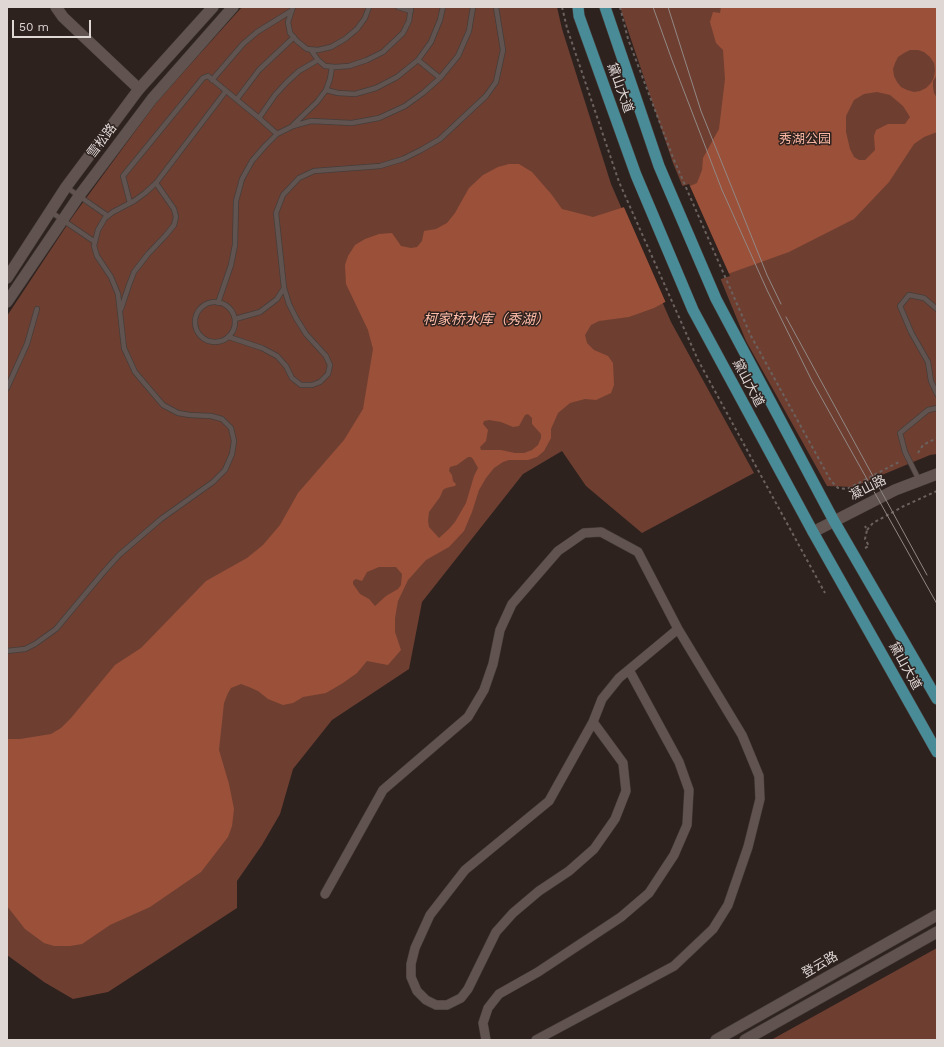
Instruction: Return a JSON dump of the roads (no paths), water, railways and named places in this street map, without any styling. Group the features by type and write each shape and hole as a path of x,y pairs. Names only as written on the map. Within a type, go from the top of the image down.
{"main road":[{"path":"56,7 63,17 139,89"},
{"name":"雪松路","path":"7,278 66,187 139,89 213,7"},
{"name":"雪松路","path":"7,302 79,196 152,98 233,7"},
{"name":"黛山大道","path":"578,7 579,16 636,176 693,310 813,532 937,752"},
{"name":"黛山大道","path":"604,7 659,166 716,299 834,521 937,699"},
{"name":"凝山路","path":"813,532 895,490 937,474"},
{"name":"登云路","path":"716,1040 937,915"},
{"path":"745,1040 937,932"}],"street":[{"path":"325,894 382,790 468,717 484,690 493,664 500,630 512,604 558,551 584,533 601,532 638,552 678,629 742,735 759,776 760,799 748,848 728,905 713,929 674,966 536,1040"},
{"path":"593,722 623,763 626,790 615,819 594,849 569,871 539,891 513,913 496,932 468,988 461,998 447,1005 436,1005 426,1000 417,991 411,977 411,964 430,915 465,870 549,801 593,722 602,699 619,678 678,629"},
{"path":"486,1040 483,1023 488,1008 499,994 538,972 621,917 649,893 674,855 687,824 689,790 679,762 629,670"}],"lane":[{"path":"292,9 288,22 290,33 307,49 318,50 331,47 345,39 357,29 365,18 369,7"},
{"path":"311,50 318,60 325,66 349,66 367,60 383,52 402,33 409,21 411,9 398,7"},
{"path":"326,90 338,93 355,94 376,88 397,77 418,60 430,42 440,20 443,7"},
{"path":"218,303 232,265 235,245 236,201 242,179 252,161 277,134 293,126 311,121 352,123 380,118 405,106 424,93 440,78 458,56 469,31 473,7"},
{"path":"229,337 262,348 277,356 286,366 292,378 301,385 312,385 320,382 328,374 330,365 326,356 306,334 296,318 289,304 284,288 276,213 282,195 299,178 314,171 380,166 415,153 440,139 486,96 496,82 503,50 496,7"},
{"path":"212,80 243,44 257,32 292,9"},
{"path":"236,99 259,70 294,38"},
{"path":"259,118 275,95 287,82 299,71 318,60"},
{"path":"418,60 440,78"},
{"path":"293,126 317,102 326,90 332,67"},
{"path":"130,203 123,176 203,78 208,76 277,134"},
{"path":"7,651 14,651 30,646 45,638 56,629 119,555 161,519 213,482 225,470 232,454 234,441 231,428 222,419 211,416 190,415 173,410 163,404 135,372 124,348 118,294 111,277 97,256 94,246 98,230 108,216 145,193 156,183 226,91"},
{"path":"120,310 128,284 134,272 174,225 176,217 174,209 156,183"},
{"path":"66,187 108,216"},
{"path":"50,211 95,242"},
{"path":"235,319 260,312 277,299 284,288"},
{"path":"937,309 924,298 909,295 900,306 911,332 928,362 931,381 937,394"},
{"path":"218,303 229,308 235,319 233,332 229,337 216,342 210,342 203,339 196,327 195,320 201,308 206,305 218,303"},
{"path":"7,388 27,344 37,309"},
{"path":"919,480 905,452 900,433 928,410 937,408"}],"water":[{"name":"柯家桥水库（秀湖）","path":"721,7 937,7 937,75 933,81 933,87 937,98 937,132 924,137 914,144 889,182 854,219 789,252 697,285 654,308 629,317 599,321 591,325 585,335 587,343 594,350 608,356 613,363 614,385 611,393 596,400 585,399 570,403 558,413 551,429 551,438 544,451 537,457 528,460 509,460 494,468 479,490 464,531 449,547 426,560 408,580 398,601 395,618 395,632 401,650 388,665 367,661 357,673 326,693 303,697 293,703 283,705 268,699 258,691 241,684 231,688 224,703 219,750 229,784 234,809 232,826 228,837 201,872 150,907 110,925 82,944 54,946 44,943 25,929 7,906 7,739 20,739 51,734 61,728 115,665 141,648 206,581 247,558 263,545 280,525 298,493 344,440 363,409 373,349 368,330 346,284 345,265 348,256 355,245 365,239 379,234 392,233 401,246 411,248 417,247 422,241 424,231 436,229 447,223 455,213 469,188 483,175 498,167 509,164 519,164 532,172 562,209 593,217 697,183 702,170 703,158 719,129 725,79 723,50 716,43 710,22 713,12 720,13","holes":["910,50 918,50 924,52 934,63 934,77 926,88 914,92 901,87 897,82 893,69 898,57","877,92 890,95 903,106 910,117 905,124 888,124 876,130 874,136 875,150 865,160 859,160 854,157 850,149 846,132 846,116 854,100 864,94","528,414 532,418 532,424 541,434 538,445 532,450 524,453 501,450 481,450 480,447 486,441 488,430 483,424 484,421 489,420 501,422 513,427 519,426 525,415","468,457 471,457 478,468 466,503 455,522 439,538 429,527 429,512 440,497 443,490 455,486 456,484 453,481 452,475 449,471 450,467 457,465","379,567 396,567 402,574 401,585 398,589 386,596 375,606 369,599 360,594 353,584 353,581 356,579 362,581 367,572"]}],"tram line":[{"path":"653,7 722,190 767,290 812,381 937,604"},
{"path":"668,7 701,111 767,275 781,304"},
{"path":"786,317 927,575"}],"park label":[{"name":"秀湖公园","path":"805,139"}]}
